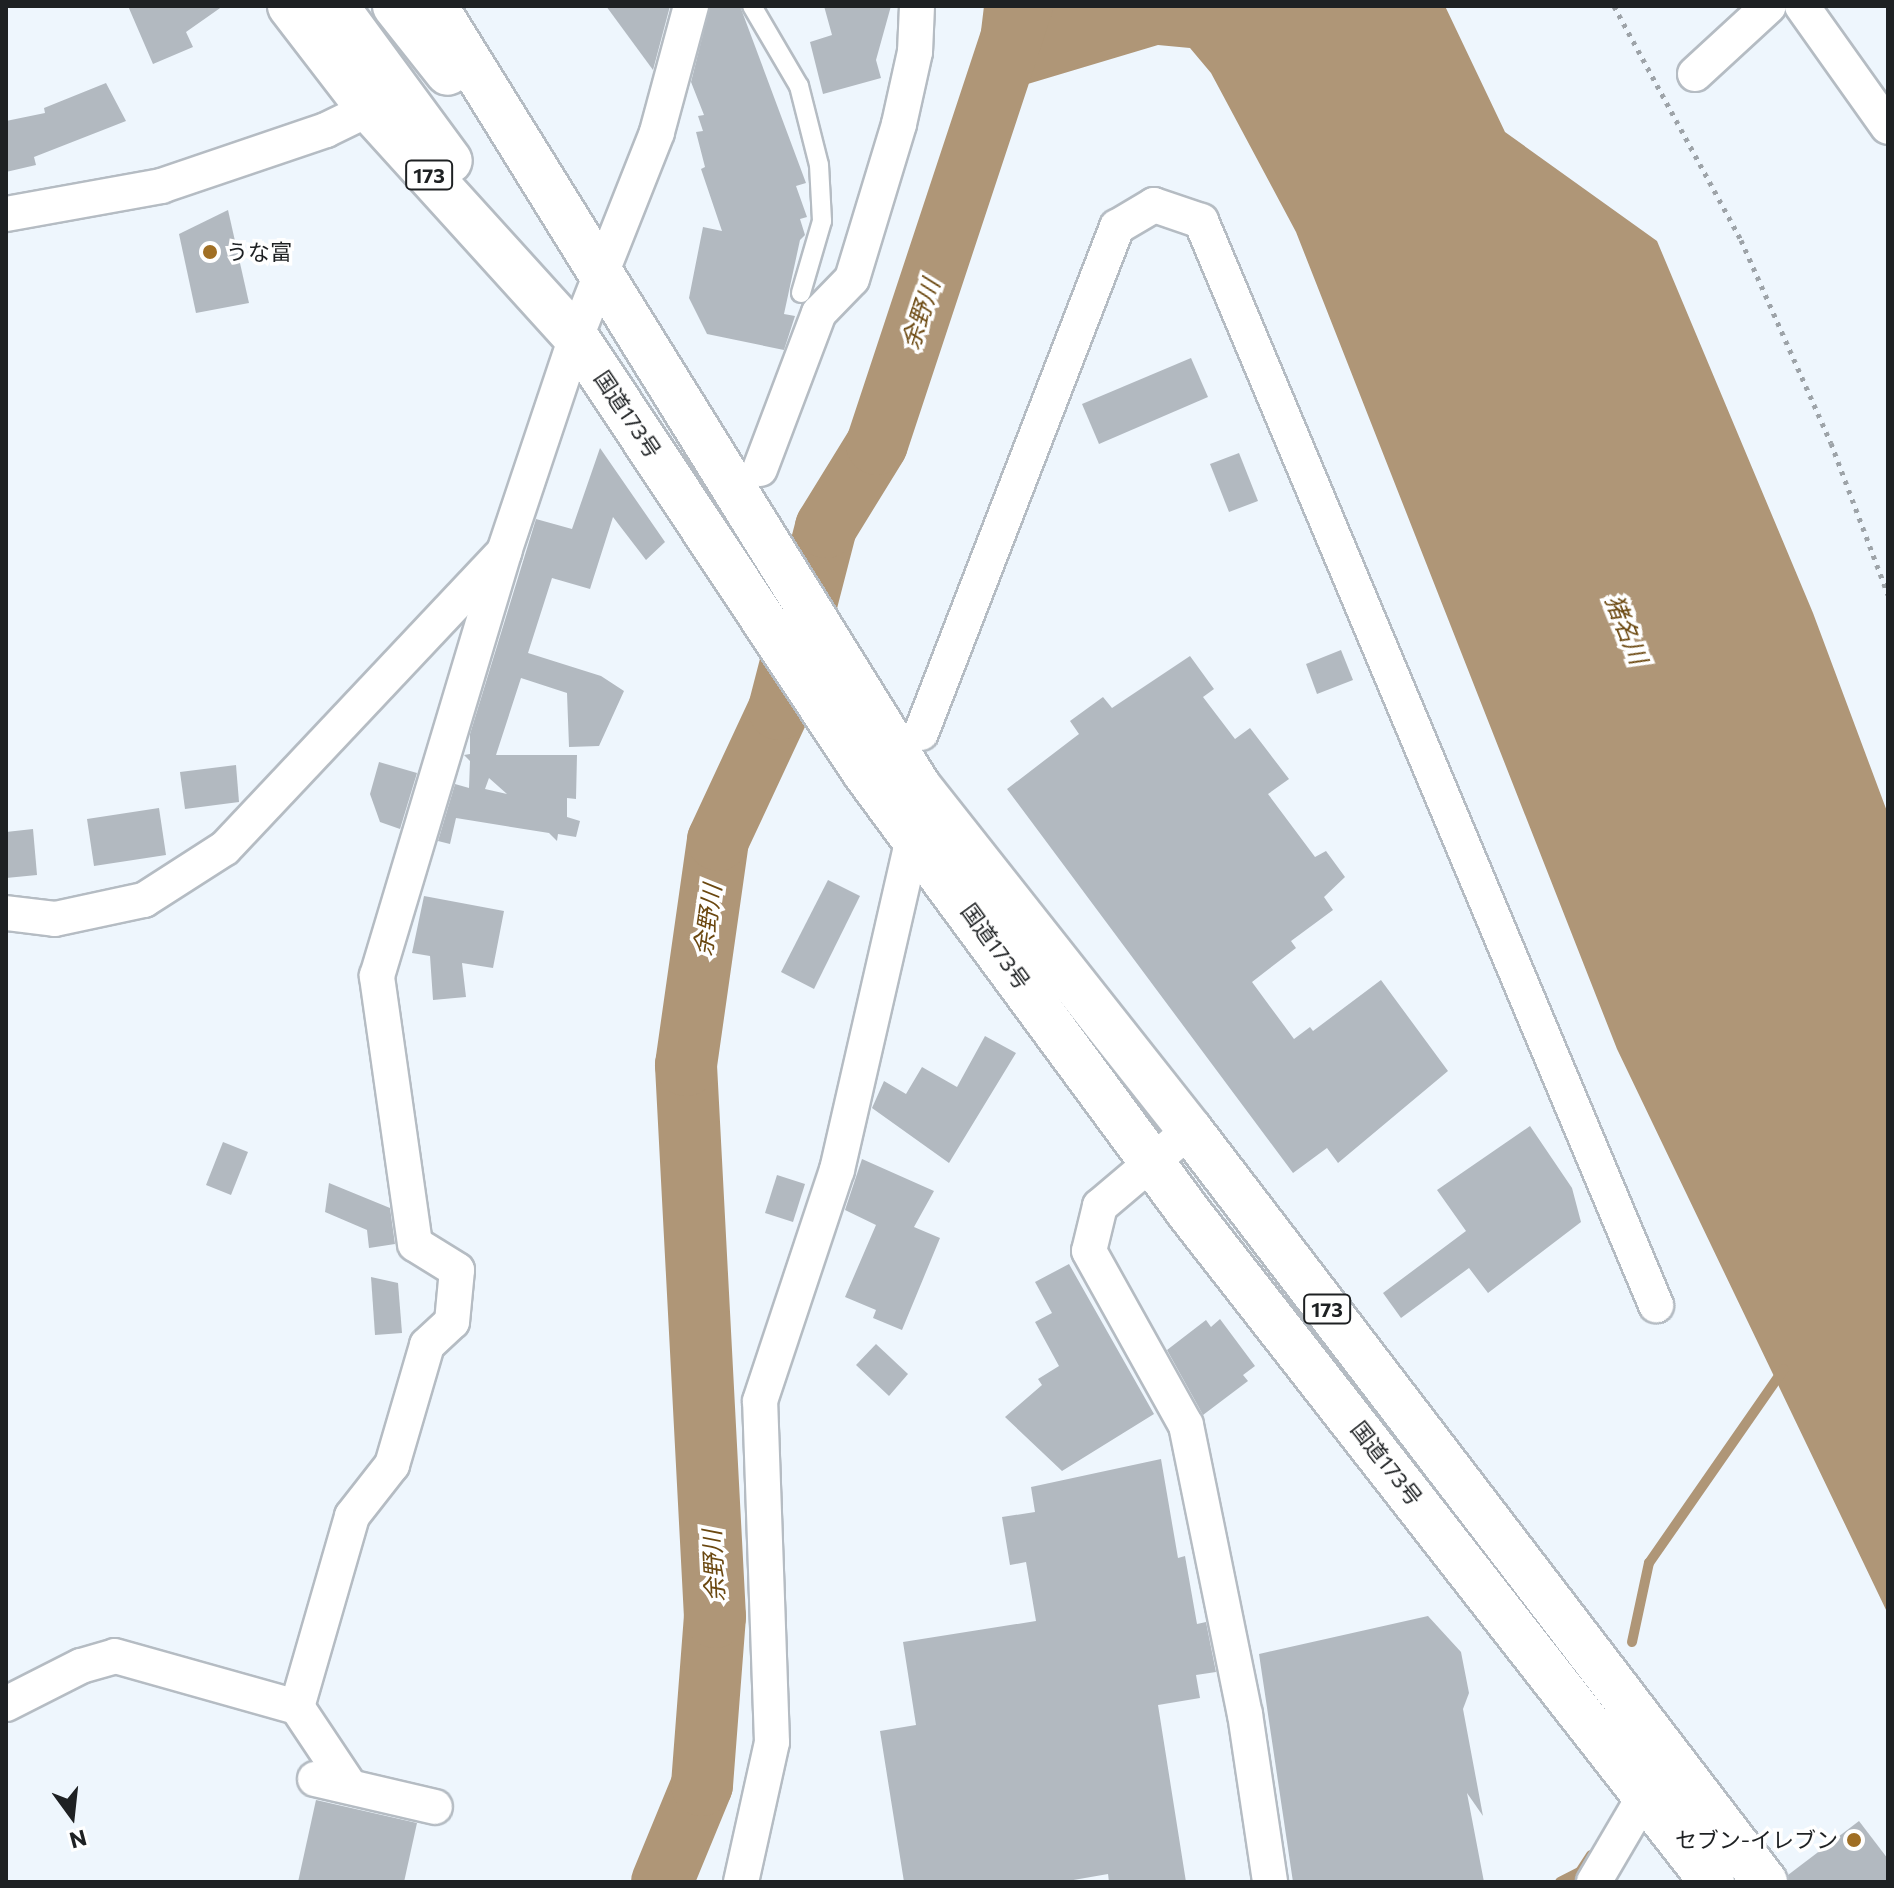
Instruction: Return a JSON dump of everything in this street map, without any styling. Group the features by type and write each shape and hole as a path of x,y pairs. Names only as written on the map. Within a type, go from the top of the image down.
{"highway":[{"name":"国道173号","path":"290,6 369,109 576,337 736,575 890,748 915,835 1151,1159 1712,1882"},
{"path":"336,6 454,165 547,306"},
{"path":"395,6 575,234"},
{"name":"国道173号","path":"435,6 890,748 1190,1130 1765,1882"}],"street":[{"path":"297,1707 352,1516 392,1465 427,1345 452,1322 457,1270 415,1244 377,976 504,552 576,337 657,132 691,6"},
{"path":"760,469 819,313 852,279 899,124 915,52 917,6"},
{"path":"1695,74 1769,6"},
{"path":"1802,6 1888,127"},
{"path":"6,214 161,186 326,130 369,109"},
{"path":"890,748 1117,227 1154,205 1201,221 1656,1305"},
{"path":"6,913 55,919 144,900 225,848 504,552"},
{"path":"741,1882 772,1742 760,1401 837,1170 915,835 919,787"},
{"path":"1190,1130 1151,1159 1100,1206 1089,1251 1186,1425 1245,1714 1270,1882"},
{"path":"6,1704 81,1666 115,1656 297,1707 349,1785"},
{"path":"315,1779 435,1807"},
{"path":"1594,1882 1645,1795"}],"lane":[{"path":"752,6 799,86 819,165 822,221 801,293"}],"path":[{"path":"1614,6 1741,240 1831,443 1888,595"}],"water":[{"name":"猪名川","path":"984,6 1445,6 1505,132 1657,241 1813,613 1888,814 1888,1614 1617,1049 1296,232 1211,73 1190,48 1158,45 1021,86 977,64"}],"building":[{"path":"128,6 223,6 186,32 193,47 153,64"},
{"path":"606,6 670,6 653,70"},
{"path":"710,6 740,6 806,183 796,186 807,217 800,219 805,235 800,240 784,314 795,316 784,350 707,334 689,298 703,227 722,231 701,169 705,167 696,132 703,131 698,116 704,115 691,82"},
{"path":"824,6 891,6 876,60 881,78 823,94 810,42 832,35"},
{"path":"106,83 126,121 34,157 36,165 6,172 6,121 45,113 44,108"},
{"name":"うな富","path":"228,210 249,303 196,313 179,234"},
{"path":"1191,358 1208,397 1099,444 1082,404"},
{"path":"600,448 665,542 646,560 613,517 590,589 552,578 528,653 601,676 624,691 599,746 569,747 567,693 521,678 496,755 577,755 576,799 567,798 567,817 580,821 576,837 558,834 557,841 549,833 456,818 450,844 438,841 455,784 469,788 470,761 464,755 470,754 470,734 536,519 572,529","holes":["489,778 507,794 485,789"]},
{"path":"1239,453 1258,501 1229,512 1210,464"},
{"path":"1341,650 1353,680 1317,694 1306,664"},
{"path":"1190,656 1214,689 1203,697 1235,739 1250,728 1289,779 1268,794 1315,857 1326,851 1345,877 1324,897 1333,910 1291,941 1296,948 1252,982 1294,1039 1310,1027 1313,1031 1381,980 1448,1071 1338,1163 1327,1148 1293,1173 1007,789 1079,734 1070,721 1103,697 1112,708"},
{"path":"379,762 417,773 400,829 380,822 370,794"},
{"path":"236,765 239,802 185,809 180,772"},
{"path":"159,808 166,855 94,866 87,819"},
{"path":"33,829 37,875 6,878 6,832"},
{"path":"828,880 860,896 814,989 781,972"},
{"path":"424,896 504,911 493,968 462,963 466,997 433,1000 430,956 412,953"},
{"path":"985,1036 1016,1053 949,1163 872,1108 884,1081 906,1094 922,1067 957,1087"},
{"path":"1530,1126 1572,1188 1581,1222 1488,1293 1469,1268 1401,1318 1383,1293 1466,1231 1437,1190"},
{"path":"223,1142 248,1152 231,1195 206,1185"},
{"path":"862,1159 934,1191 914,1227 940,1238 902,1330 873,1318 876,1310 845,1297 876,1225 845,1210"},
{"path":"777,1175 805,1184 793,1222 765,1213"},
{"path":"329,1183 390,1208 395,1244 369,1248 367,1230 325,1212"},
{"path":"1069,1264 1154,1414 1062,1471 1005,1417 1042,1385 1038,1379 1059,1366 1035,1322 1052,1313 1035,1282"},
{"path":"371,1277 398,1283 402,1333 375,1335"},
{"path":"1220,1319 1255,1366 1243,1375 1248,1381 1203,1415 1167,1350 1206,1320 1211,1327"},
{"path":"876,1344 908,1374 889,1396 856,1365"},
{"path":"1161,1459 1178,1558 1185,1556 1197,1624 1206,1622 1216,1672 1196,1675 1200,1698 1158,1705 1186,1882 1109,1882 1108,1874 1062,1882 904,1882 880,1731 916,1725 903,1642 1036,1621 1026,1562 1010,1565 1002,1517 1035,1512 1031,1487"},
{"path":"1428,1616 1461,1652 1469,1693 1463,1709 1483,1816 1467,1793 1484,1882 1293,1882 1259,1654"},
{"path":"316,1800 417,1823 404,1882 298,1882"},
{"name":"セブン-イレブン","path":"1859,1821 1888,1859 1888,1882 1789,1882 1788,1875"}],"waterway":[{"name":"余野川","path":"662,1882 702,1785 715,1617 686,1065 718,840 779,709 826,527 877,444 1022,6"},
{"path":"1632,1642 1649,1563 1784,1369"},
{"path":"1560,1882 1580,1872 1591,1855"}],"place":[{"name":"うな富","path":"210,252"},
{"name":"セブン-イレブン","path":"1854,1840"}]}
